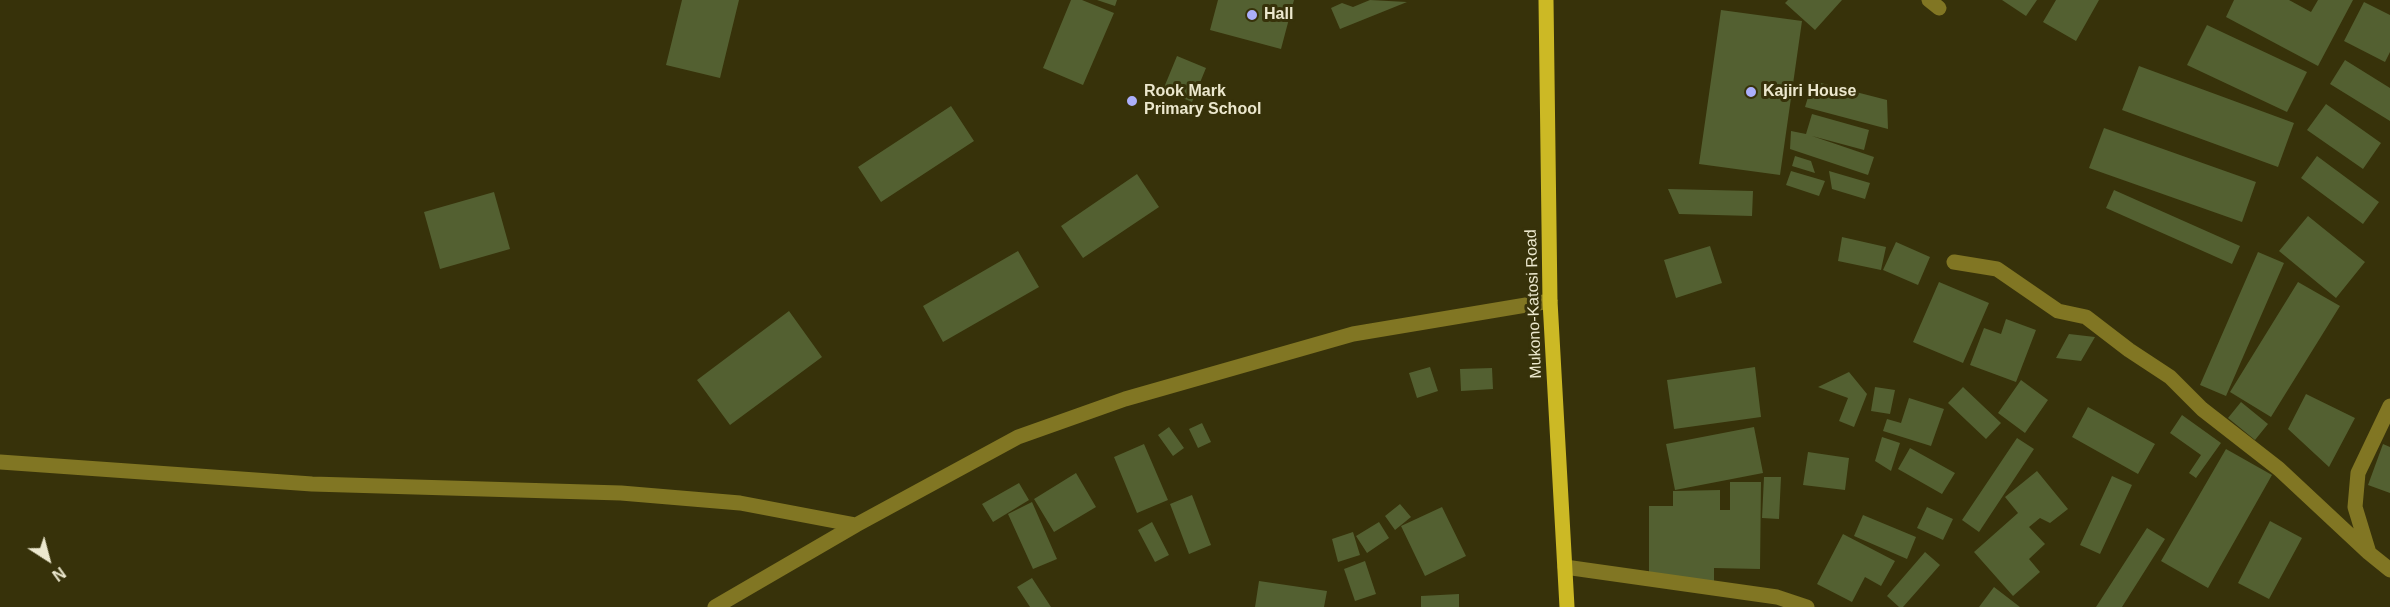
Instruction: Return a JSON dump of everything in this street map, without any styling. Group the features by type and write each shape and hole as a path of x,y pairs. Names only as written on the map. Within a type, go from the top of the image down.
{"main road":[{"name":"Mukono-Katosi Road","path":"1546,0 1550,301 1567,607"}],"street":[{"path":"1954,262 1997,268 2058,311 2086,317 2129,350 2170,377 2202,409 2279,469 2390,570"},
{"path":"715,607 856,525 1018,437 1125,399 1353,334 1550,301"},
{"path":"2370,553 2355,507 2358,473 2386,426 2390,406"},
{"path":"0,462 312,484 621,493 740,503 856,525"},
{"path":"1565,567 1777,597 1807,607"}],"building":[{"path":"682,0 739,0 720,78 666,65"},
{"path":"1071,0 1082,0 1114,13 1083,85 1043,68"},
{"path":"1097,0 1117,0 1115,6"},
{"name":"Hall","path":"1218,0 1294,0 1281,49 1210,30"},
{"path":"1370,0 1407,2 1340,29 1331,8 1342,3 1353,7"},
{"path":"1788,0 1842,0 1815,30 1785,3"},
{"path":"2002,0 2037,0 2026,16"},
{"path":"2056,0 2099,0 2076,41 2043,22"},
{"path":"2234,0 2289,0 2311,12 2318,0 2353,0 2318,66 2226,17"},
{"path":"2364,2 2390,15 2390,52 2385,62 2344,41"},
{"name":"Kajiri House","path":"1721,10 1802,21 1780,175 1699,164"},
{"path":"2207,25 2307,72 2287,112 2187,65"},
{"path":"1177,56 1206,68 1192,102 1163,90"},
{"path":"2345,60 2390,88 2390,121 2330,84"},
{"path":"2139,66 2294,123 2278,167 2122,110"},
{"path":"1813,81 1887,100 1888,129 1805,107"},
{"path":"2326,104 2381,143 2363,169 2307,130"},
{"path":"951,106 974,141 881,202 858,167"},
{"path":"1812,114 1869,130 1864,150 1812,136 1874,157 1868,175 1790,149 1791,131 1806,134"},
{"path":"2104,128 2256,182 2242,222 2089,168"},
{"path":"1795,156 1811,161 1815,173 1792,166"},
{"path":"2317,156 2379,202 2363,224 2301,178"},
{"path":"1791,171 1825,181 1819,196 1786,185"},
{"path":"1829,171 1870,183 1865,199 1832,189"},
{"path":"1137,174 1159,207 1083,258 1061,226"},
{"path":"1668,189 1753,191 1752,216 1679,214"},
{"path":"2114,190 2240,246 2232,264 2106,208"},
{"path":"494,192 510,249 440,269 424,212"},
{"path":"2308,216 2365,262 2336,298 2279,251"},
{"path":"1842,237 1886,247 1881,270 1838,261"},
{"path":"1896,242 1930,257 1918,285 1883,270"},
{"path":"1710,246 1722,283 1676,298 1664,260"},
{"path":"1018,251 1039,287 943,342 923,306"},
{"path":"2258,252 2284,263 2226,396 2200,385"},
{"path":"1939,282 1989,303 1963,363 1913,342"},
{"path":"2298,282 2340,306 2271,417 2230,392"},
{"path":"789,311 822,357 730,425 697,380"},
{"path":"2006,319 2036,330 2016,382 1970,365 1984,328 2001,334"},
{"path":"2069,334 2095,337 2081,361 2056,358"},
{"path":"1430,367 1438,391 1417,398 1409,373"},
{"path":"1755,367 1761,417 1674,429 1667,380"},
{"path":"1492,368 1493,389 1461,391 1460,369"},
{"path":"1849,372 1867,394 1854,427 1839,421 1848,398 1818,387"},
{"path":"2021,380 2048,400 2025,433 1998,413"},
{"path":"1875,387 1895,390 1890,414 1871,411"},
{"path":"1963,387 2001,423 1986,439 1948,403"},
{"path":"2306,394 2355,418 2329,467 2288,429"},
{"path":"1909,398 1944,409 1931,446 1883,431 1887,419 1901,423"},
{"path":"2241,402 2268,424 2255,440 2228,418"},
{"path":"2088,407 2155,444 2138,474 2072,437"},
{"path":"2182,415 2221,443 2196,478 2189,473 2201,455 2170,433"},
{"path":"1202,423 1211,442 1198,448 1189,429"},
{"path":"1169,427 1184,448 1173,456 1158,435"},
{"path":"1754,427 1763,473 1675,490 1666,444"},
{"path":"1882,437 1900,443 1891,471 1875,461"},
{"path":"2017,438 2034,449 1979,532 1962,520"},
{"path":"1144,444 1168,500 1137,513 1114,457"},
{"path":"2383,444 2390,447 2390,493 2368,485"},
{"path":"1910,448 1955,473 1942,494 1898,469"},
{"path":"2226,449 2272,475 2208,588 2161,561"},
{"path":"1808,452 1849,458 1845,490 1803,485"},
{"path":"2037,471 2068,509 2050,523 2040,518 2029,527 2045,544 2029,559 2040,572 2013,596 1974,552 2018,513 2005,497"},
{"path":"1076,473 1096,507 1054,532 1034,499"},
{"path":"2112,476 2132,485 2100,554 2080,545"},
{"path":"1764,477 1781,477 1779,519 1762,518"},
{"path":"1730,482 1761,482 1760,569 1714,568 1714,581 1649,581 1649,506 1673,506 1673,491 1720,490 1720,510 1730,510"},
{"path":"1019,483 1029,500 993,522 982,504"},
{"path":"1192,495 1211,545 1189,554 1170,504"},
{"path":"1032,502 1057,559 1033,569 1008,514"},
{"path":"1400,504 1411,517 1395,530 1385,516"},
{"path":"1442,507 1466,556 1425,576 1401,526"},
{"path":"1927,507 1953,519 1943,540 1917,528"},
{"path":"1863,515 1916,537 1907,559 1854,536"},
{"path":"2270,521 2302,538 2269,599 2238,583"},
{"path":"1152,522 1169,555 1155,562 1138,530"},
{"path":"1379,522 1389,538 1367,553 1356,536"},
{"path":"2147,528 2165,539 2122,607 2096,607"},
{"path":"1353,532 1360,555 1338,562 1332,539"},
{"path":"1843,534 1895,561 1881,586 1865,577 1852,602 1817,584"},
{"path":"1925,552 1940,565 1903,607 1899,607 1887,596"},
{"path":"1365,561 1376,594 1355,601 1344,569"},
{"path":"1032,578 1051,607 1030,607 1017,587"},
{"path":"1259,581 1327,591 1324,607 1255,607"},
{"path":"1994,587 2020,607 1979,607"},
{"path":"1459,594 1459,607 1421,607 1421,596"}],"place":[{"name":"Hall","path":"1252,15"},
{"name":"Kajiri House","path":"1751,92"},
{"name":"Rook Mark Primary School","path":"1132,101"}]}
